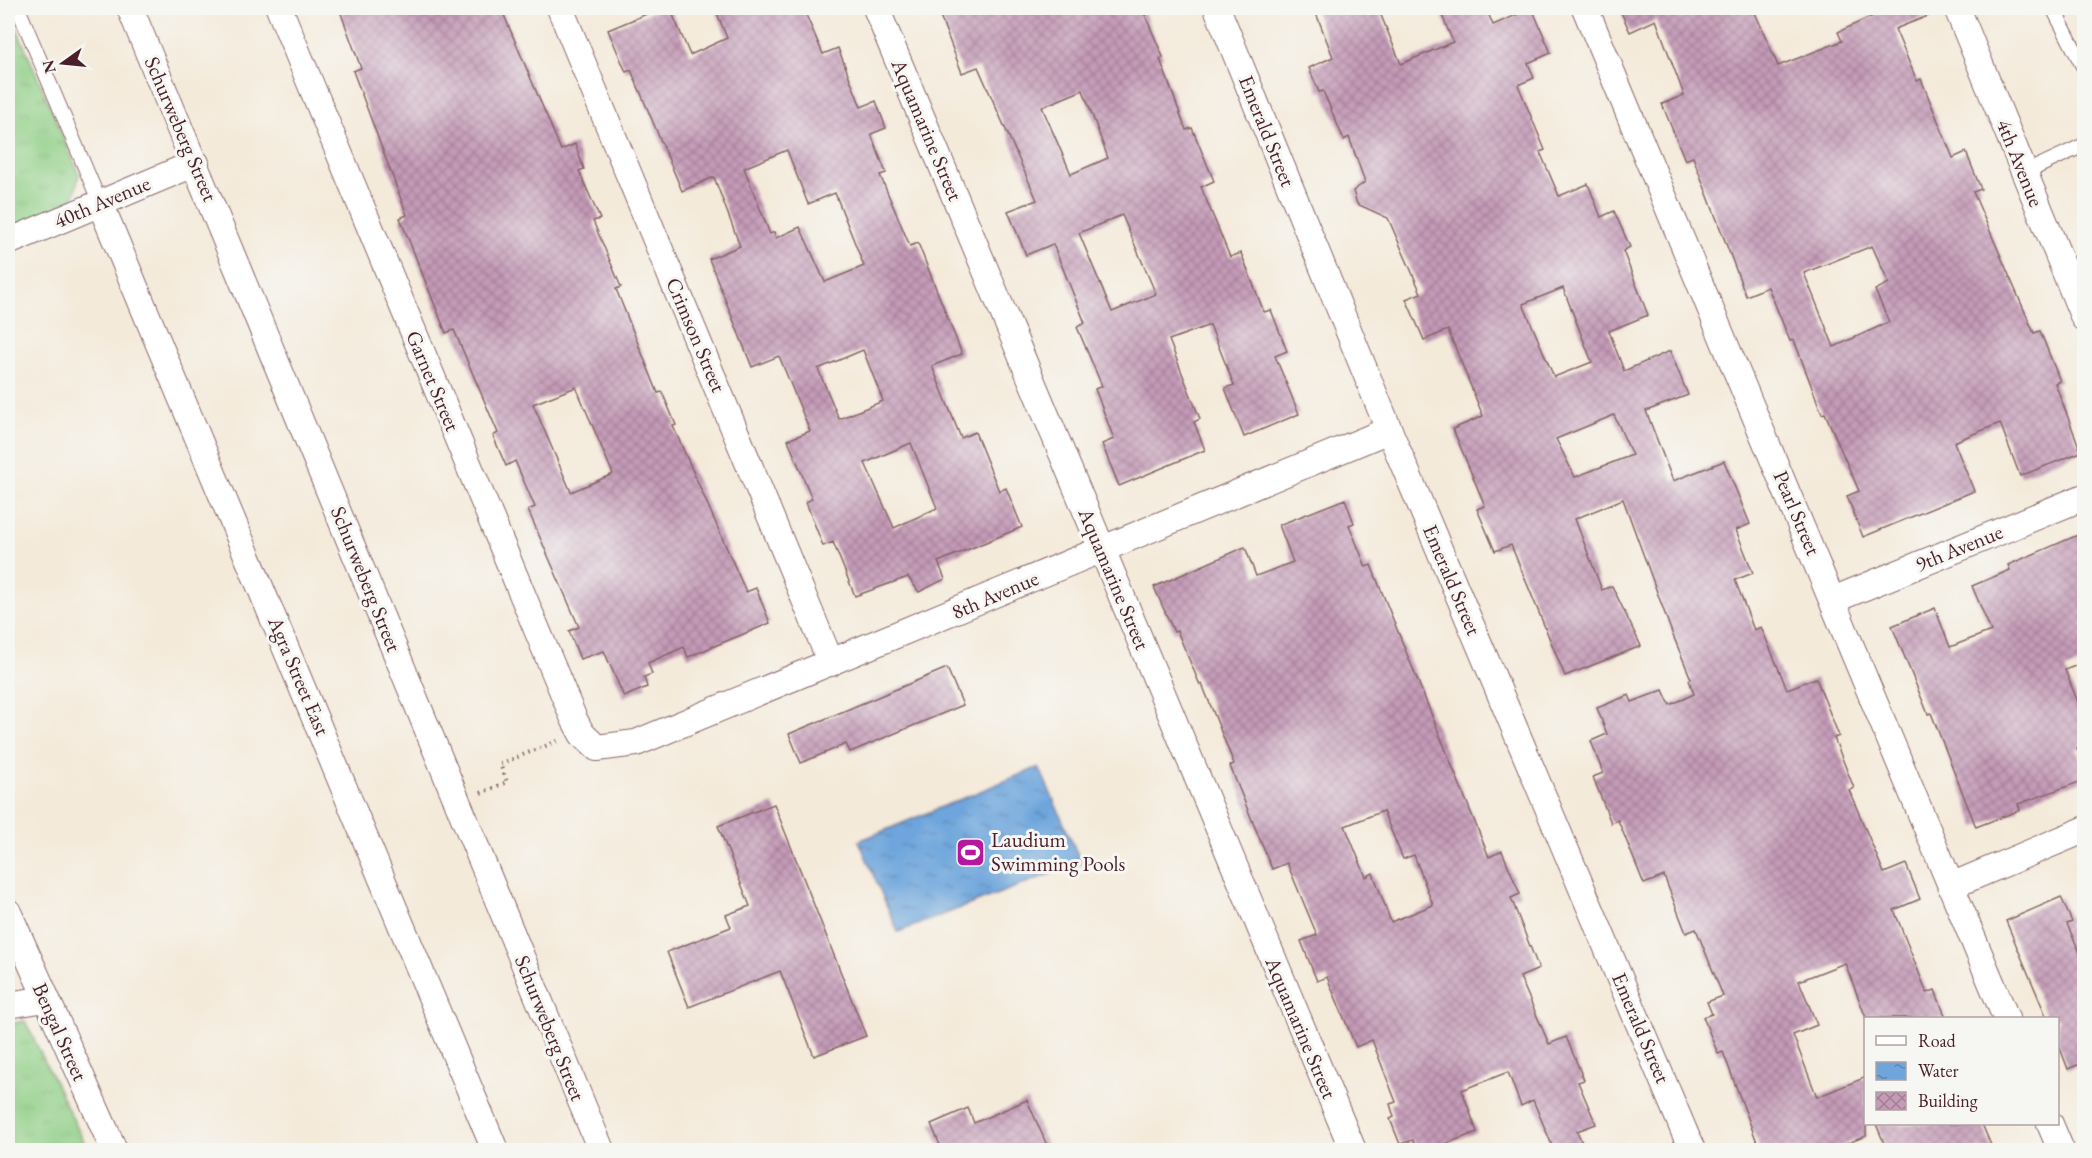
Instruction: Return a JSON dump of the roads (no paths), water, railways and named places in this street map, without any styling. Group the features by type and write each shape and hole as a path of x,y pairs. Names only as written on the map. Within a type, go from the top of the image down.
{"street":[{"name":"Schurweberg Street","path":"130,8 601,1150"},
{"name":"Garnet Street","path":"279,8 569,709 582,734 597,748"},
{"name":"Crimson Street","path":"560,8 831,663"},
{"name":"Aquamarine Street","path":"876,8 1353,1150"},
{"name":"Emerald Street","path":"1217,8 1389,430 1692,1150"},
{"name":"Pearl Street","path":"1585,8 2006,1017"},
{"name":"4th Avenue","path":"1957,8 2085,318"},
{"name":"40th Avenue","path":"8,242 196,164"},
{"name":"Agra Street East","path":"100,203 495,1150"},
{"name":"8th Avenue","path":"597,748 636,743 1389,430"},
{"name":"9th Avenue","path":"1833,600 2085,497"},
{"path":"1951,886 2085,831"},
{"name":"Bengal Street","path":"8,912 114,1150"},
{"path":"8,1005 46,999"},
{"path":"2050,1125 2061,1150"}],"lane":[{"path":"18,8 100,203"},
{"path":"2054,8 2085,68"},
{"path":"2024,173 2085,145"}],"water":[{"name":"Laudium Swimming Pools","path":"1039,767 1081,862 898,932 859,841"}],"place":[{"name":"Laudium Swimming Pools","path":"970,852"}]}
